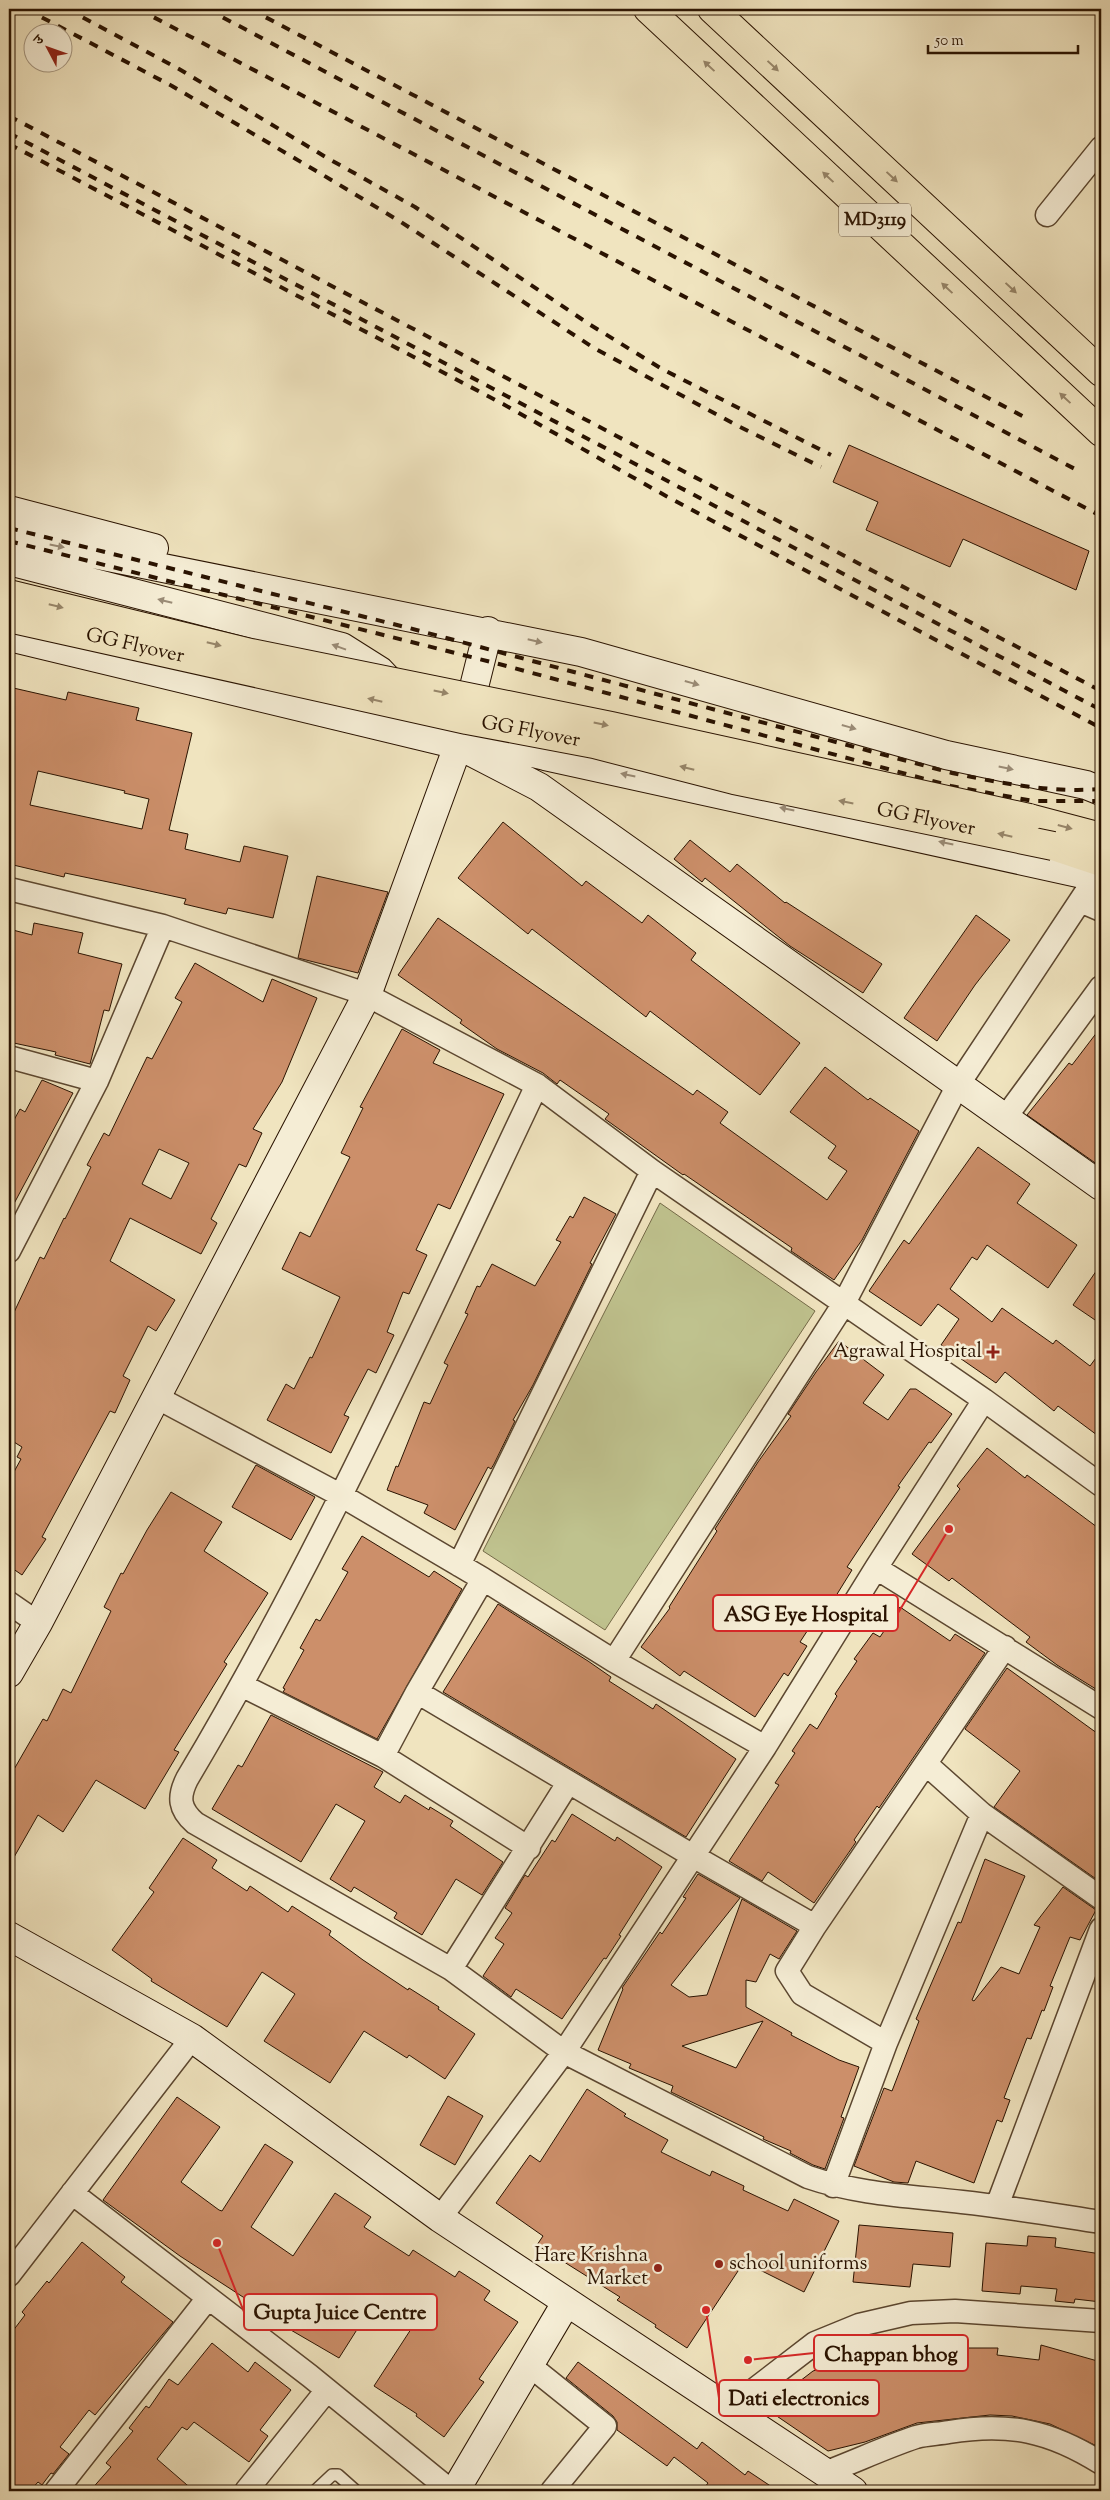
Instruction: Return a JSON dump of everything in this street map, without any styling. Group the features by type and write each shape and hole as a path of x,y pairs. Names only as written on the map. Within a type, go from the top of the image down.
{"main road":[{"name":"MD3119","path":"648,9 1101,432"},
{"name":"MD3119","path":"712,9 1101,372"},
{"path":"763,116 793,85"},
{"name":"GG Flyover","path":"9,594 251,653 611,726 1029,818 1101,837"},
{"name":"GG Flyover","path":"9,618 467,720 594,744 734,780 1053,846 1100,872"}],"street":[{"path":"1047,215 1101,148"},
{"path":"9,510 161,550 453,609 488,631"},
{"path":"9,536 488,631 582,652 946,755 1086,785 1101,791"},
{"path":"9,561 342,647 380,671 407,700 430,719 460,740 539,787 1101,1186"},
{"path":"9,1673 38,1623 367,995 460,740 488,631"},
{"path":"9,636 460,740 1100,872 958,1085 843,1305 614,1662"},
{"path":"9,889 163,926 367,995 537,1085 652,1171 843,1305 984,1400 1101,1485"},
{"path":"1080,901 1101,910"},
{"path":"9,1251 97,1081 163,926"},
{"path":"1005,1118 1101,987"},
{"path":"9,1057 97,1081"},
{"path":"537,1085 342,1496 243,1686 181,1791 180,1805 186,1815 195,1823 451,1968 564,2052 808,2177 833,2186 865,2191 997,2206 1101,2222"},
{"path":"458,1565 652,1171"},
{"path":"156,1397 342,1496 483,1578 614,1662 765,1746"},
{"path":"440,2218 564,2052 765,1746 984,1400"},
{"path":"876,1568 1101,1708"},
{"path":"383,1756 417,1692 483,1578"},
{"path":"9,1603 38,1623"},
{"path":"886,2043 802,1994 787,1971 815,1926 1005,1647"},
{"path":"243,1686 383,1756 529,1848"},
{"path":"417,1692 568,1783 815,1926"},
{"path":"926,1764 982,1814 1101,1898"},
{"path":"451,1968 529,1848 568,1783"},
{"path":"833,2186 886,2043 982,1814"},
{"path":"997,2206 1101,1929"},
{"path":"9,1936 192,2038 440,2218 566,2303 827,2472 853,2491"},
{"path":"9,2276 192,2038"},
{"path":"72,2193 327,2390 453,2491 566,2303"},
{"path":"56,2491 208,2298"},
{"path":"729,2409 815,2343 859,2325 911,2313 955,2311 1101,2321"},
{"path":"529,2365 605,2426 552,2491"},
{"path":"246,2491 327,2390"},
{"path":"827,2472 917,2437 967,2429 1001,2428 1035,2433 1068,2445 1101,2463"}],"lane":[{"path":"315,2491 332,2474 338,2475 356,2491"}],"green space":[{"path":"660,1203 815,1311 605,1630 483,1551"}],"building":[{"path":"849,445 1089,551 1076,590 963,539 950,567 866,530 878,502 833,482"},
{"path":"9,687 66,700 68,692 139,708 136,720 192,733 169,830 188,834 185,849 240,862 244,846 288,856 273,918 228,908 226,914 184,904 186,899 65,873 64,877 9,864","holes":["38,771 125,791 124,793 149,799 142,829 30,805"]},
{"path":"503,822 582,886 586,881 642,923 648,915 696,953 691,960 800,1043 760,1095 650,1011 646,1017 532,929 528,934 458,878"},
{"path":"690,840 730,872 737,864 785,903 882,964 863,993 790,946 705,878 702,882 674,859"},
{"path":"317,876 388,892 358,973 298,958"},
{"path":"976,915 1010,940 975,985 937,1041 904,1018"},
{"path":"438,918 693,1095 697,1090 728,1112 720,1123 827,1200 847,1171 828,1158 836,1146 790,1112 825,1067 868,1100 870,1098 919,1131 862,1240 834,1280 791,1251 792,1248 683,1175 605,1119 609,1114 560,1080 557,1084 543,1073 497,1049 460,1023 462,1020 398,975"},
{"path":"34,923 83,933 78,953 122,964 109,1011 104,1010 90,1064 55,1055 56,1052 9,1042 9,929 32,935"},
{"path":"195,963 263,1002 272,979 317,998 282,1082 253,1129 262,1133 246,1167 239,1164 211,1219 217,1223 201,1254 130,1218 110,1261 175,1300 156,1331 148,1326 123,1376 130,1380 115,1413 110,1411 42,1537 46,1539 22,1575 9,1566 9,1481 21,1459 17,1457 22,1447 9,1439 9,1323 40,1257 44,1259 91,1167 87,1165 104,1133 109,1136 147,1057 152,1059 182,1002 175,998","holes":["159,1149 189,1163 171,1199 142,1184"]},
{"path":"1101,1027 1101,1167 1027,1115 1069,1063 1072,1065"},
{"path":"402,1029 440,1050 433,1063 504,1094 450,1209 438,1204 416,1250 427,1255 409,1294 403,1292 387,1332 394,1335 376,1373 368,1369 344,1415 349,1417 331,1453 267,1420 286,1384 294,1389 310,1357 312,1358 340,1297 282,1269 300,1232 310,1237 350,1157 341,1153 363,1108 360,1107"},
{"path":"42,1080 73,1093 9,1213 9,1129 20,1109 25,1112"},
{"path":"978,1147 1030,1184 1017,1203 1077,1245 1048,1288 987,1245 977,1260 972,1257 950,1289 992,1322 1002,1308 1053,1344 1056,1340 1090,1366 1101,1351 1101,1438 1058,1406 1054,1411 1005,1372 996,1383 941,1345 959,1319 938,1304 921,1326 869,1291 904,1240 909,1244"},
{"path":"584,1197 616,1214 590,1263 592,1264 533,1385 513,1420 515,1421 494,1464 491,1469 488,1467 455,1530 424,1513 428,1505 387,1490 396,1466 398,1467 424,1402 430,1404 448,1365 444,1363 468,1314 465,1313 477,1286 480,1287 492,1264 535,1286 561,1242 556,1240 570,1216 573,1218"},
{"path":"1101,1264 1101,1324 1073,1305"},
{"path":"839,1341 884,1375 863,1403 888,1420 910,1389 916,1389 952,1414 931,1443 929,1442 898,1486 900,1487 847,1567 852,1570 834,1599 830,1596 800,1642 807,1646 788,1676 784,1673 755,1717 684,1671 680,1676 641,1647 670,1608 717,1531 715,1529 758,1462 791,1416 788,1414"},
{"path":"987,1448 1025,1478 1027,1475 1101,1530 1101,1689 1099,1691 1057,1665 1026,1642 1030,1637 952,1578 949,1581 912,1554 960,1489 957,1486"},
{"path":"256,1465 315,1497 291,1540 232,1507"},
{"path":"171,1492 222,1522 204,1551 268,1593 224,1662 227,1664 174,1750 179,1752 145,1809 96,1780 63,1832 38,1815 9,1866 9,1778 43,1719 47,1721 63,1689 71,1693 111,1611 104,1607 121,1573 123,1574 147,1530"},
{"path":"362,1536 429,1577 434,1571 462,1589 377,1739 283,1692 285,1689 283,1688 304,1650 300,1648 316,1619 320,1621 348,1572 342,1569"},
{"path":"498,1604 588,1661 611,1677 609,1681 653,1709 656,1704 736,1759 686,1837 443,1692"},
{"path":"900,1607 950,1641 955,1634 985,1653 879,1808 877,1806 854,1840 856,1842 814,1903 768,1872 762,1881 729,1861 779,1785 775,1783 795,1753 792,1751 810,1724 817,1729 837,1696 835,1694 857,1661 854,1659 873,1633 880,1637"},
{"path":"1007,1668 1101,1736 1101,1878 1099,1881 994,1807 1020,1771 965,1729"},
{"path":"271,1715 383,1772 374,1787 400,1803 405,1795 429,1810 430,1807 453,1821 450,1826 503,1862 482,1895 456,1879 422,1935 394,1918 397,1913 354,1887 351,1892 330,1879 365,1821 336,1804 301,1862 212,1809 238,1765 242,1767"},
{"path":"572,1814 615,1841 617,1837 662,1867 606,1959 604,1958 562,2019 516,1989 511,1997 483,1976 504,1944 495,1938 512,1913 505,1908 525,1875 528,1877 552,1840 555,1842"},
{"path":"183,1838 217,1860 212,1868 247,1891 250,1886 288,1912 292,1906 331,1931 329,1935 363,1960 408,1990 409,1988 439,2007 438,2009 475,2034 445,2079 409,2055 407,2058 364,2031 330,2083 264,2041 295,1994 262,1972 227,2027 151,1981 152,1979 112,1950 154,1892 149,1888"},
{"path":"985,1859 1025,1876 972,2000 974,2001 1001,1967 1019,1974 1040,1927 1034,1925 1063,1887 1096,1910 1080,1940 1070,1937 1050,1986 1053,1987 1044,2011 1042,2010 1031,2039 1027,2038 1004,2098 1010,2100 1002,2122 997,2120 974,2183 916,2161 908,2183 894,2182 854,2166 884,2088 892,2091 919,2021 916,2019 958,1922 961,1923"},
{"path":"698,1874 740,1898 671,1985 689,1997 707,1995 742,1899 797,1931 779,1959 770,1954 756,1982 746,1980 746,2007 792,2033 791,2035 839,2060 859,2067 841,2117 844,2118 825,2169 813,2165 790,2153 791,2151 763,2139 764,2137 671,2092 673,2086 629,2068 631,2064 598,2050 622,1988 686,1898 683,1897","holes":["763,2021 736,2068 682,2046"]},
{"path":"587,2089 626,2114 624,2116 668,2140 661,2152 710,2176 712,2171 744,2186 743,2190 788,2211 794,2199 839,2221 804,2292 752,2266 750,2269 742,2265 687,2348 617,2300 620,2297 537,2245 543,2236 496,2203 530,2155 540,2162"},
{"path":"448,2096 483,2116 455,2165 420,2145"},
{"path":"177,2097 220,2127 181,2182 219,2210 222,2211 265,2144 293,2162 251,2227 293,2256 335,2193 371,2217 364,2227 409,2256 413,2250 455,2277 459,2271 490,2291 484,2300 518,2322 479,2379 484,2382 444,2437 416,2416 417,2414 374,2386 415,2323 377,2298 339,2358 265,2315 266,2312 180,2256 103,2200"},
{"path":"859,2225 953,2233 950,2267 913,2264 910,2287 853,2282"},
{"path":"1028,2236 1056,2238 1055,2247 1101,2254 1101,2302 1075,2299 1074,2303 1055,2301 1057,2289 1021,2286 1020,2294 982,2291 986,2243 1027,2246"},
{"path":"82,2242 125,2277 121,2282 173,2322 95,2415 89,2410 60,2447 69,2454 53,2474 51,2473 42,2485 38,2482 30,2491 9,2491 9,2336 25,2315 22,2312 47,2281 49,2283"},
{"path":"936,2342 936,2348 998,2348 997,2355 1039,2360 1041,2345 1101,2362 1101,2448 1050,2424 1012,2416 990,2415 917,2423 865,2442 828,2451 765,2408 813,2371 867,2354"},
{"path":"212,2343 248,2372 255,2362 291,2390 260,2430 268,2436 249,2462 194,2422 187,2430 182,2427 157,2459 194,2491 90,2491 111,2467 106,2463 133,2431 129,2428 146,2406 149,2408 169,2379 178,2385"},
{"path":"578,2362 697,2449 702,2442 745,2475 748,2471 778,2491 702,2491 708,2483 674,2457 667,2466 617,2430 617,2422 613,2416 566,2378"}],"railway":[{"path":"26,9 172,86 318,172 401,222 594,348 738,426 821,467"},
{"path":"67,9 179,69 329,159 415,207 589,324 662,369 831,455"},
{"path":"138,9 1101,516"},
{"path":"207,9 1075,469"},
{"path":"250,9 1030,420"},
{"path":"9,116 1101,691"},
{"path":"9,133 1101,710"},
{"path":"9,144 503,404 666,496 1101,728"},
{"path":"9,528 409,628 952,773 1007,784 1063,790 1101,789"},
{"path":"9,541 499,664 951,786 1033,801 1101,801"}],"place":[{"name":"Agrawal Hospital","path":"993,1352"},
{"name":"ASG Eye Hospital","path":"949,1529"},
{"name":"Gupta Juice Centre","path":"217,2243"},
{"name":"school uniforms","path":"719,2264"},
{"name":"Hare Krishna Market","path":"658,2268"},
{"name":"Dati electronics","path":"706,2310"},
{"name":"Chappan bhog","path":"748,2360"}]}
